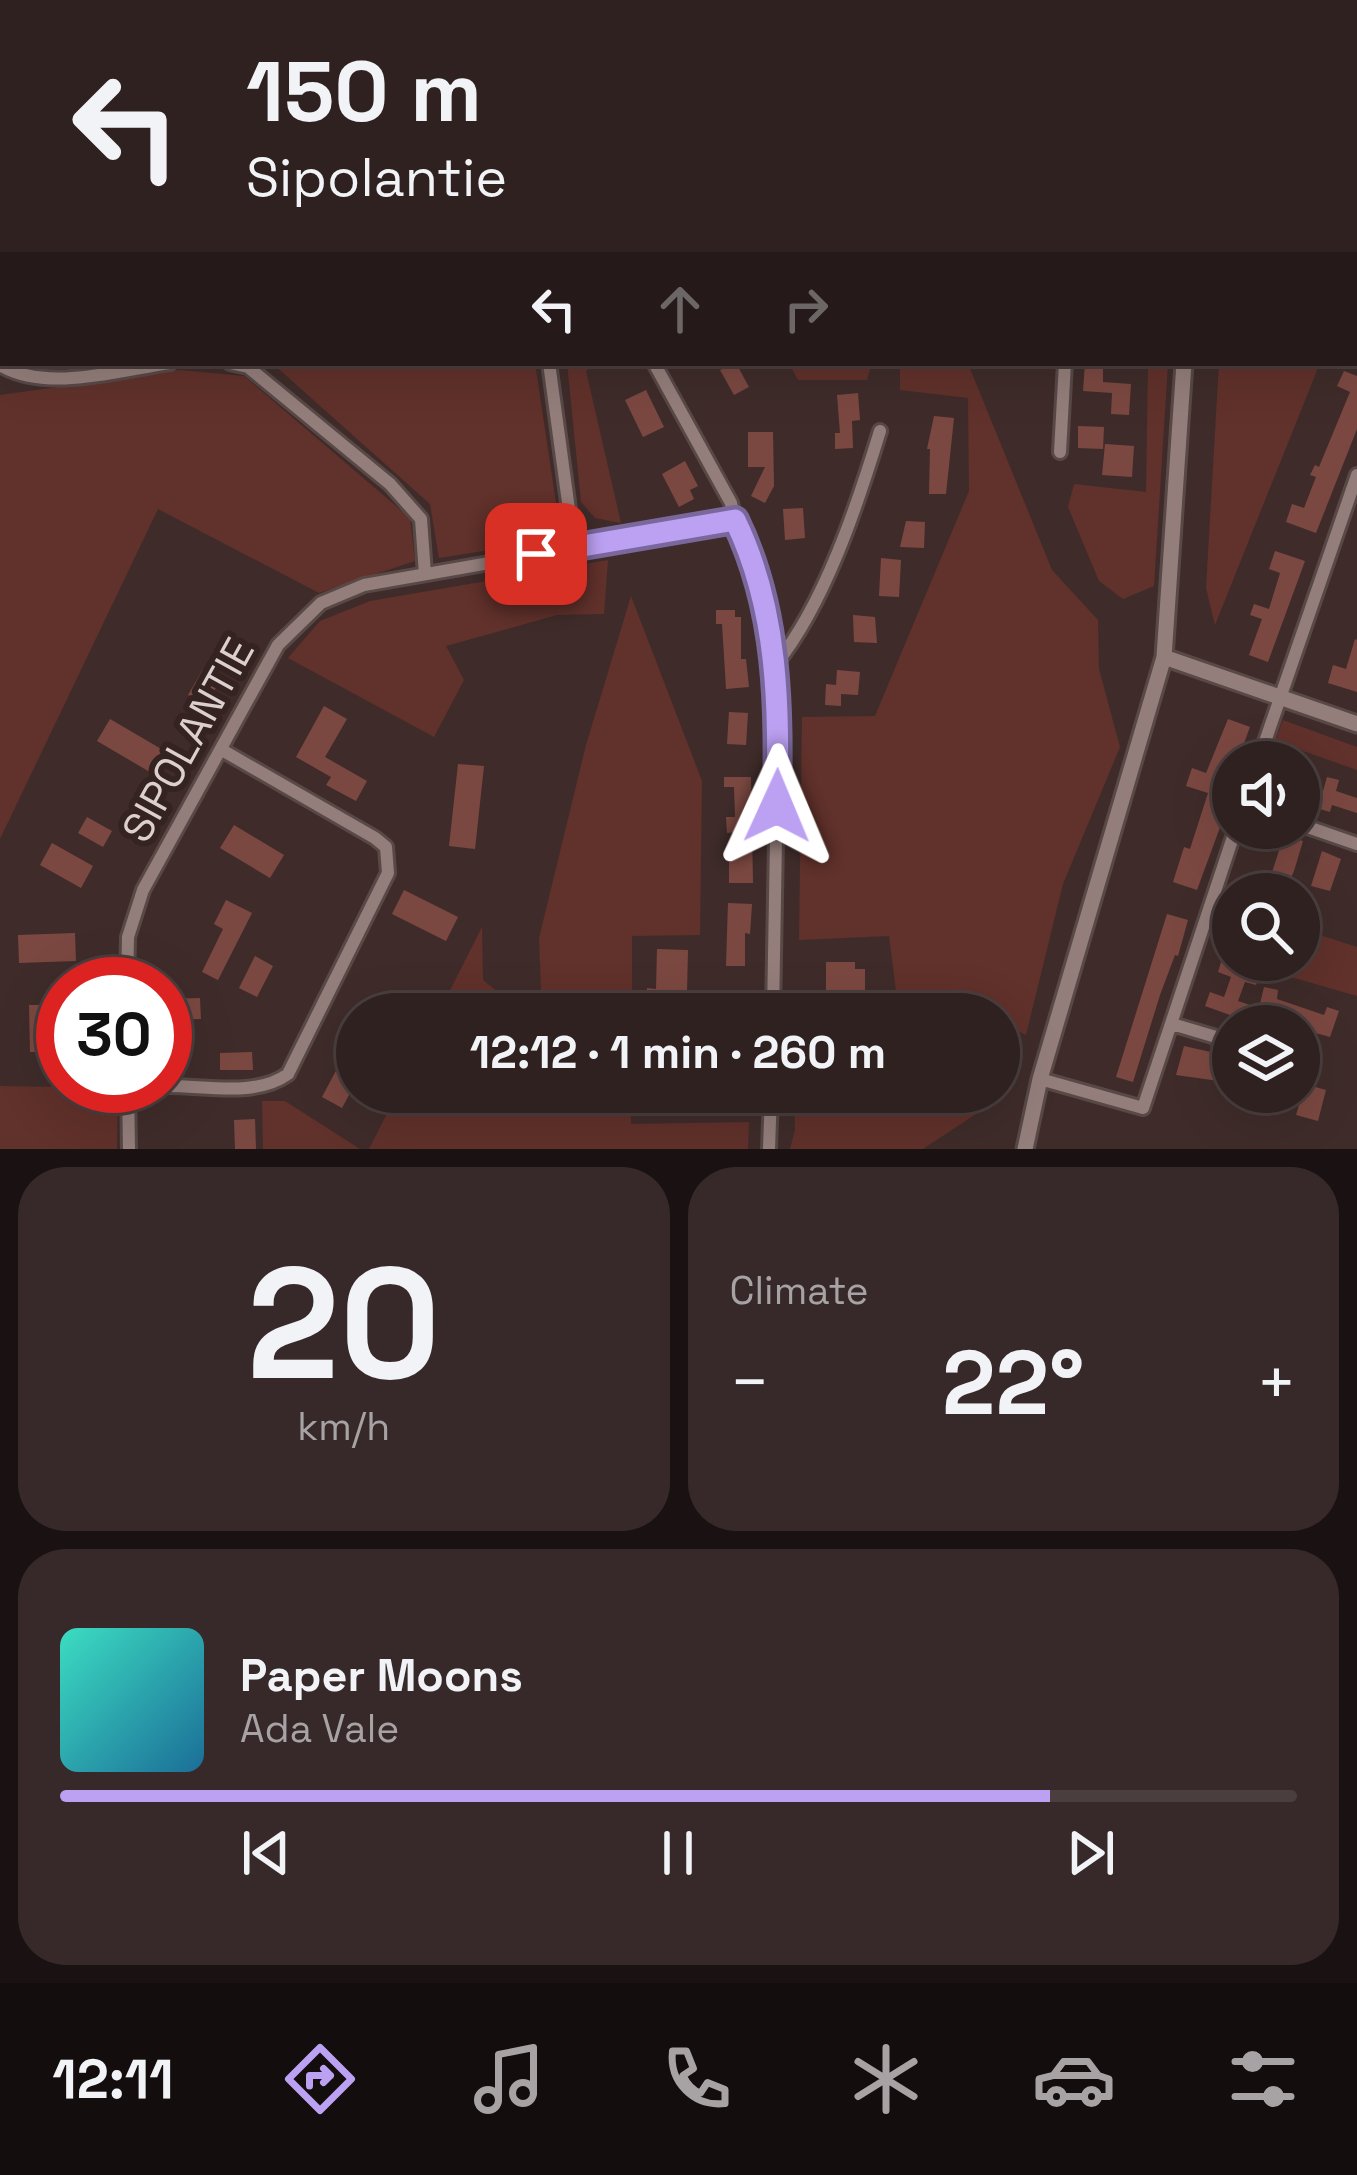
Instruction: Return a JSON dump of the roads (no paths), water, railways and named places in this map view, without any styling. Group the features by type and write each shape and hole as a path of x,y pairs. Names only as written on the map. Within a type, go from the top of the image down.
{"street":[{"path":"2,366 15,375 59,378 148,366"},
{"path":"241,366 390,484 422,519 425,574"},
{"path":"549,366 574,547"},
{"path":"656,366 731,503 761,582 776,664 778,723 772,993"},
{"path":"1060,452 1065,366"},
{"path":"1024,1149 1040,1079 1164,658 1184,366"},
{"path":"776,664 811,608 867,474 880,430"},
{"path":"1264,741 1357,475"},
{"name":"SIPOLANTIE","path":"128,957 128,937 143,890 278,645 321,603 364,585 735,520"},
{"path":"1164,658 1357,724"},
{"path":"192,1086 248,1087 278,1082 288,1074 388,873 386,848 375,838 222,750"},
{"path":"1320,831 1357,844"},
{"path":"1040,1079 1143,1108 1230,849"},
{"path":"1172,1024 1212,1036"},
{"path":"129,1113 130,1149"},
{"path":"770,1149 771,1113"}]}
